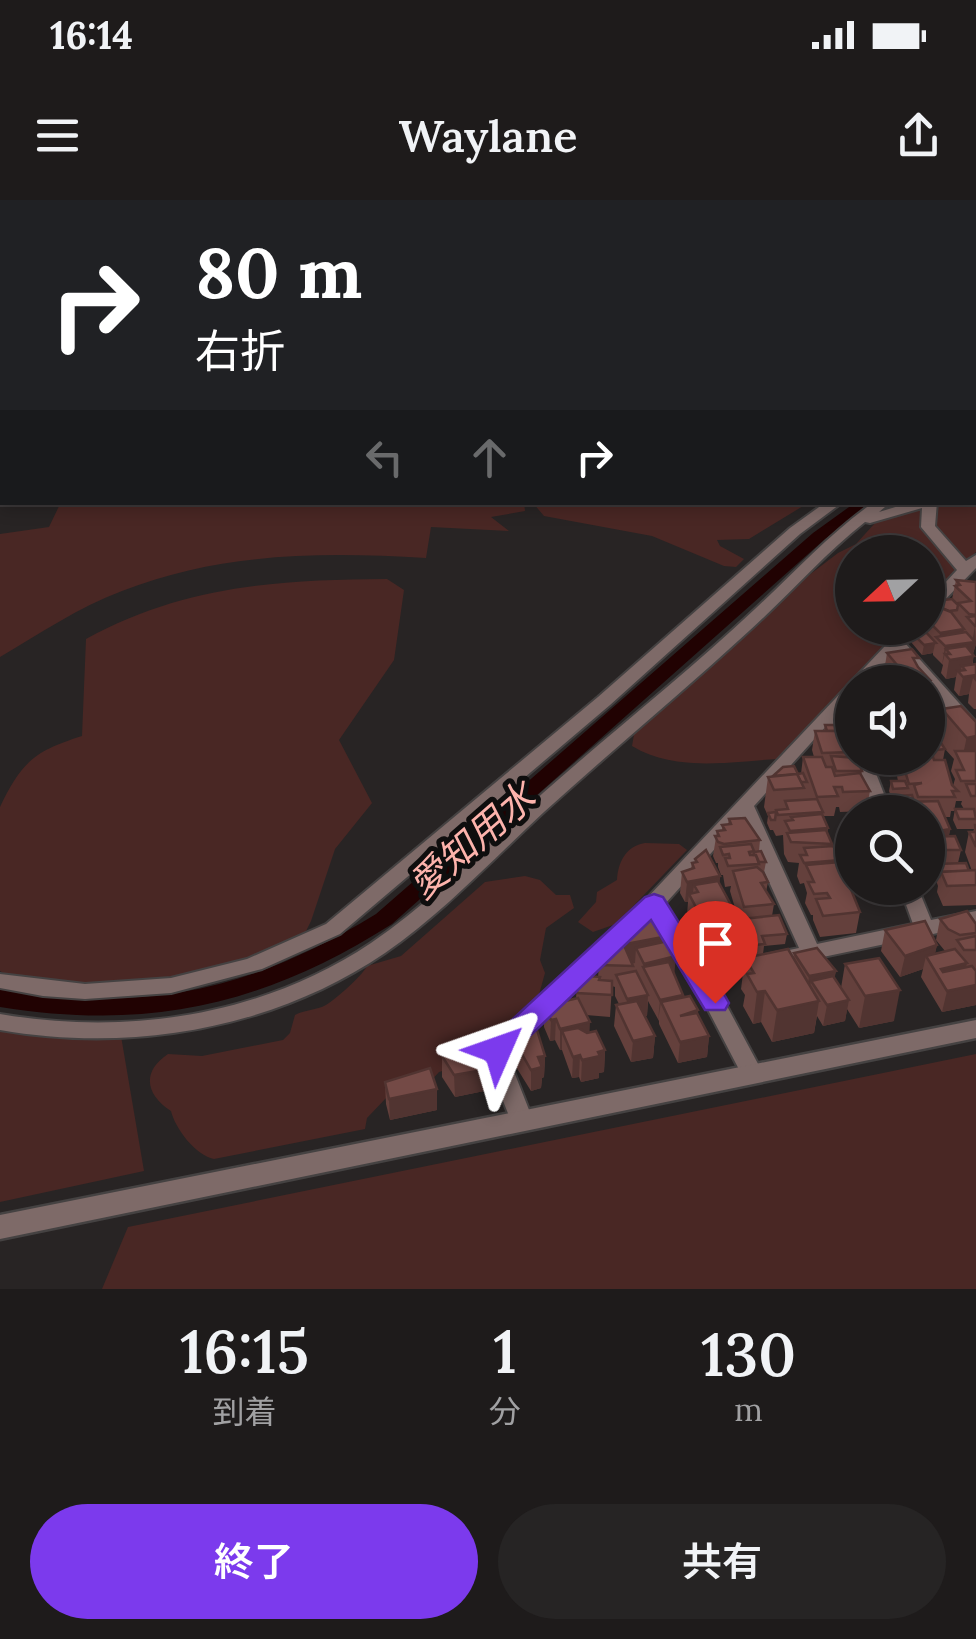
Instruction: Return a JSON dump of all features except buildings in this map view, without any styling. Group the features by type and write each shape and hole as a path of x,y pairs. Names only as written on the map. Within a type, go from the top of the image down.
{"street":[{"path":"0,981 80,992 170,986 281,954 333,929 604,701 796,531 832,505"},
{"path":"0,1022 63,1031 130,1030 195,1022 261,1005 364,958 881,505"},
{"path":"860,523 920,505"},
{"path":"930,505 928,527 967,567 976,589"},
{"path":"945,591 967,567"},
{"path":"875,665 894,645"},
{"path":"898,645 976,732"},
{"path":"521,1120 496,1055 498,1050 654,903 835,708"},
{"path":"830,714 835,721"},
{"path":"744,805 810,950"},
{"path":"654,903 700,976 752,1075"},
{"path":"915,905 924,928"},
{"path":"700,976 976,918"},
{"path":"0,1227 976,1029"}],"shaded area":[{"path":"60,505 524,505 525,511 491,517 509,531 431,527 426,558 272,558 159,578 90,605 0,657 0,534 49,527"},
{"path":"535,505 805,505 749,539 717,540 720,546 744,559 736,567 724,566 652,536 544,516"},
{"path":"939,505 976,505 976,552 963,564 945,543 945,535 934,530 932,515"},
{"path":"926,506 922,519 934,535 864,535 875,523"},
{"path":"945,549 959,568 945,582"},
{"path":"835,555 835,645 886,645 867,665 835,665 835,698 777,759 684,762 632,746 635,729 796,585"},
{"path":"387,579 404,590 394,660 339,740 372,803 335,849 311,921 294,955 235,974 114,989 49,987 0,971 0,807 15,779 32,760 52,747 82,736 86,639 159,607 232,589 307,581"},
{"path":"645,843 679,844 687,850 616,924 593,932 578,922 596,902 597,892 617,880 628,851"},
{"path":"525,876 540,880 556,895 570,895 574,908 546,928 540,960 545,973 538,998 471,1063 439,1072 428,1084 388,1096 367,1118 365,1129 214,1159 187,1140 171,1111 156,1098 150,1076 168,1054 202,1056 283,1040 290,1033 295,1015 330,1002 367,966 401,956 485,882"},
{"path":"0,1029 121,1036 144,1171 0,1202"},
{"path":"976,1054 976,1289 102,1289 128,1227"}],"waterway":[{"name":"愛知用水","path":"0,998 100,1009 150,1006 249,985 341,946 384,919 819,536 863,505"}],"route":[{"path":"498,1050 654,903 715,1003"}]}
